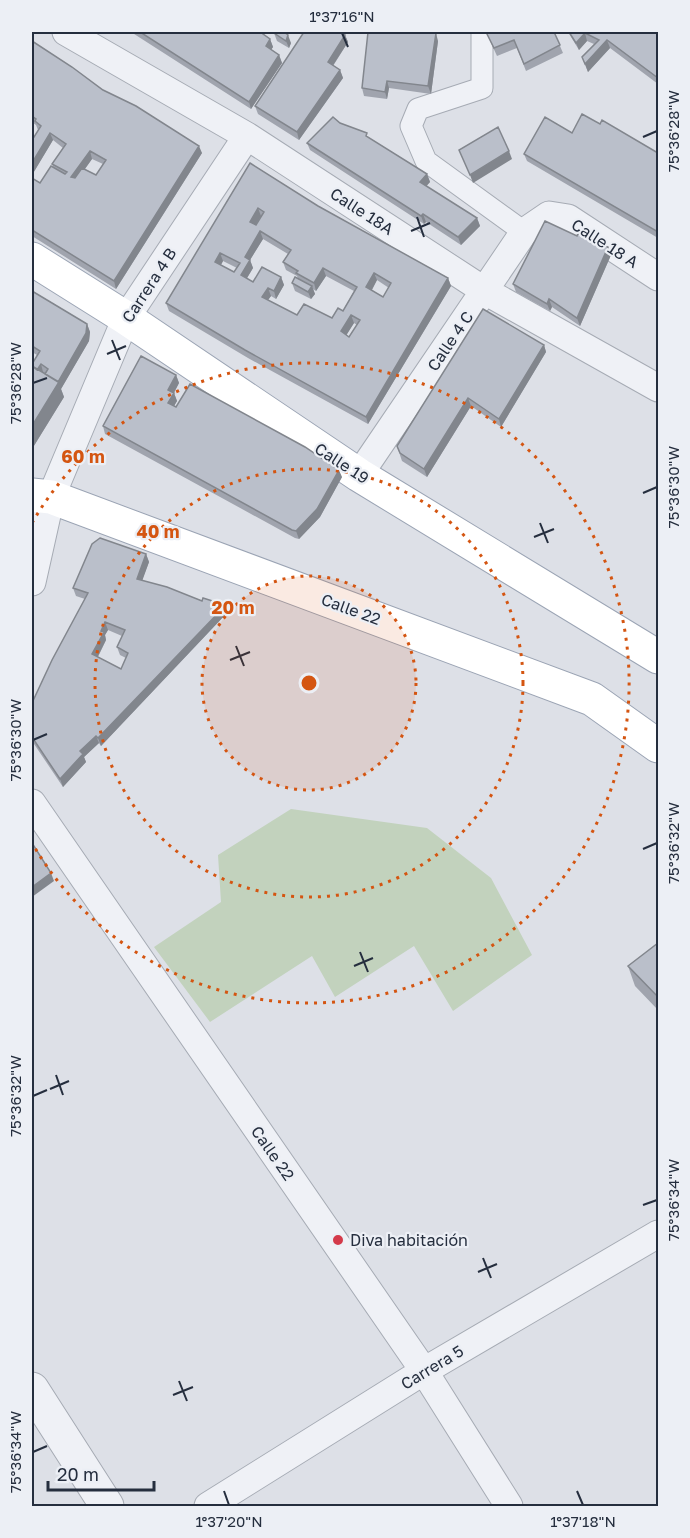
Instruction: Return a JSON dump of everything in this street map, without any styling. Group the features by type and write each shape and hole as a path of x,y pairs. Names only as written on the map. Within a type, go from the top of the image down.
{"main road":[{"name":"Calle 19","path":"32,260 126,318 359,475 658,657"},
{"name":"Calle 22","path":"41,496 591,699 658,746"}],"street":[{"name":"Calle 18A","path":"66,32 247,136 485,291 658,388"},
{"path":"482,32 482,88 418,109 411,126 426,161 524,232"},
{"name":"Carrera 4 B","path":"32,582 41,496 126,318 247,136"},
{"name":"Calle 4 C","path":"359,475 524,232 549,215"},
{"name":"Calle 18 A","path":"549,215 568,218 658,277"},
{"name":"Calle 22","path":"32,803 424,1371 509,1506"},
{"name":"Carrera 5","path":"208,1506 424,1371 658,1234"},
{"path":"32,1389 107,1506"}],"green space":[{"path":"291,809 427,828 491,878 532,955 453,1011 414,946 335,997 312,956 210,1022 154,947 221,902 218,855"}],"building":[{"path":"140,32 260,32 270,39 266,46 279,55 249,102"},
{"path":"284,32 288,35 286,41 274,33"},
{"path":"304,32 340,32 345,35 328,62 340,70 297,132 255,106"},
{"path":"368,32 436,33 428,86 387,81 385,92 362,88"},
{"path":"486,32 554,32 560,45 524,64 514,40 494,48"},
{"path":"569,32 658,32 658,78 607,40 585,64 582,57 599,40 585,33 576,43"},
{"path":"32,41 103,90 136,106 199,146 114,281 32,230 32,178 40,183 51,166 65,174 67,172 52,164 66,144 50,133 32,163 32,136 34,137 41,126 32,116","holes":["90,151 106,160 96,175 82,168 75,178 71,177"]},
{"path":"582,114 600,124 602,120 658,153 658,232 524,154 545,117 572,133"},
{"path":"333,117 340,123 367,133 366,136 427,174 420,182 477,218 458,237 307,143"},
{"path":"498,127 509,151 470,175 459,150"},
{"path":"250,163 318,206 448,278 366,417 166,303","holes":["258,208 264,212 256,225 250,222","260,231 291,250 283,262 298,271 296,273 314,283 323,268 357,287 343,311 338,308 332,318 304,304 297,315 262,297 268,288 274,291 281,277 262,267 253,282 241,275 250,260 245,257","220,253 240,263 234,272 215,262","374,273 391,283 383,297 366,287","351,315 360,320 349,337 341,331"]},
{"path":"545,221 608,247 577,318 549,299 547,304 513,284"},
{"path":"295,277 312,286 308,292 292,283"},
{"path":"32,291 87,324 86,333 58,382 45,374 48,369 41,364 37,370 32,366 40,351 32,346"},
{"path":"483,309 544,345 499,419 468,398 424,469 400,453 397,446"},
{"path":"141,356 176,375 168,390 174,393 168,403 176,407 190,384 305,447 339,470 317,509 296,531 103,426"},
{"path":"32,366 59,382 32,426"},
{"path":"100,538 146,554 137,579 167,587 202,601 203,598 219,603 219,606 223,608 98,738 96,736 80,751 83,754 60,779 32,737 32,703 88,593 73,588 92,544","holes":["105,622 125,630 117,647 128,653 121,669 92,654 104,632 101,631"]},
{"path":"32,843 51,873 32,887"},
{"path":"658,943 658,997 628,966"}],"place":[{"name":"Diva habitación","path":"338,1240"}]}
